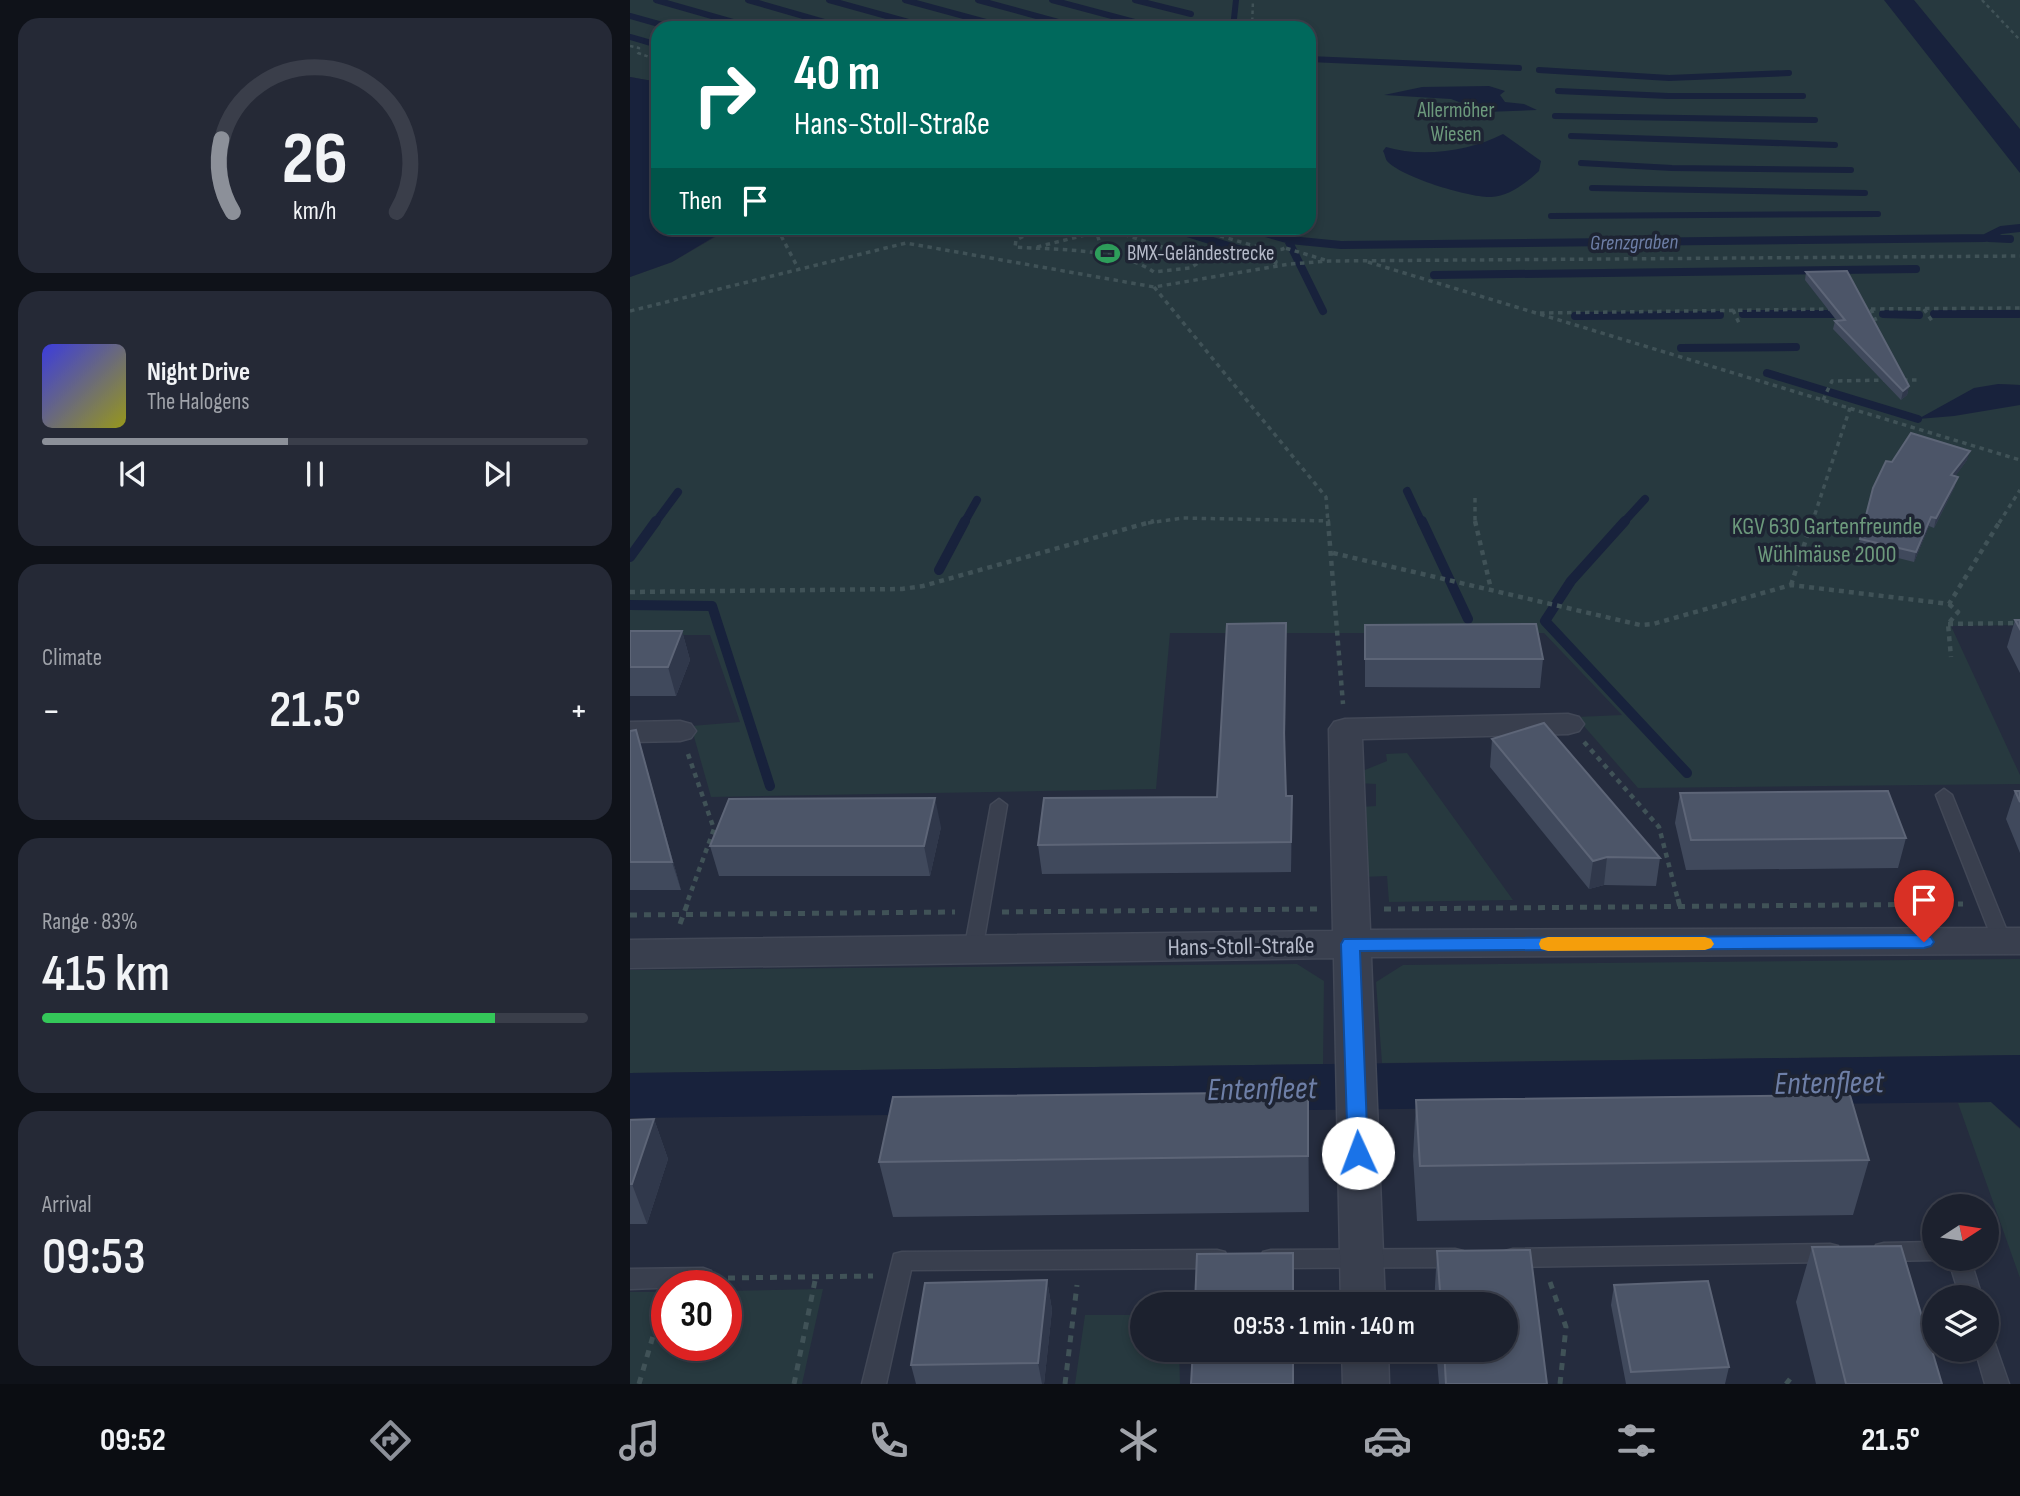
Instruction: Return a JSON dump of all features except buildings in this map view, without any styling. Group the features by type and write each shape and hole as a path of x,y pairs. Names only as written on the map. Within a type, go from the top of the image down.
{"street":[{"path":"1363,1292 1345,729 1568,724"},
{"path":"630,732 680,731"},
{"name":"Hans-Stoll-Straße","path":"630,954 972,951 1350,927 2011,941"},
{"path":"1365,1362 1366,1384"}],"lane":[{"path":"1944,795 1987,904 2011,941"},
{"path":"972,951 999,805"},
{"path":"874,1384 902,1261 1542,1258 1922,1251"},
{"path":"630,1279 651,1279"},
{"path":"1990,1362 1997,1384"}],"path":[{"path":"1252,21 1254,0"},
{"path":"1982,0 2020,40"},
{"path":"630,46 639,48"},
{"path":"630,51 639,48"},
{"path":"639,48 638,53 651,58"},
{"path":"780,235 797,268"},
{"path":"1026,235 1014,242 1015,247 1075,251 1144,265 1154,272 1190,268 1198,261 1126,235"},
{"path":"1029,249 1085,235"},
{"path":"1096,235 1101,247 1106,249 1146,251 1144,265"},
{"path":"1217,235 1271,251 1283,249 1282,247 1329,261"},
{"path":"630,311 906,243 1154,287 1290,264 1329,261 2020,256"},
{"path":"1271,251 1276,262 1274,267"},
{"path":"1363,261 2020,460"},
{"path":"1174,270 1180,281"},
{"path":"1154,287 1326,497 1333,553 1345,729"},
{"path":"1923,308 1932,321"},
{"path":"1857,309 2020,308"},
{"path":"1535,313 1843,309"},
{"path":"1871,309 1876,321"},
{"path":"1733,310 1739,323"},
{"path":"1824,400 1832,381 1918,380"},
{"path":"1791,585 1850,408"},
{"path":"1949,604 2020,490"},
{"path":"1475,498 1472,512 1486,553 1491,589"},
{"path":"630,592 902,589 923,586 1156,521 1183,518 1330,521"},
{"path":"1333,553 1640,625 1653,624 1791,585 1949,604 1958,612 1948,624 1951,657"},
{"path":"1948,624 2020,623"},
{"path":"1568,724 1659,828 1680,907"},
{"path":"670,954 714,829 680,731"},
{"path":"630,915 980,912 1350,927 1680,907 1987,904"},
{"path":"1542,1258 1566,1327 1560,1384"},
{"path":"1065,1384 1080,1259"},
{"path":"794,1384 816,1276"},
{"path":"742,1277 898,1276"},
{"path":"639,1384 651,1342"}],"green space":[{"path":"630,0 2020,0 2020,385 1998,384 2016,405 2020,405 2020,625 1951,626 2020,775 2020,784 1638,788 1576,717 1622,715 1544,633 1170,633 1156,789 711,797 691,726 740,722 710,635 630,635 630,277 672,262 717,235 1316,235 1316,21 651,21 651,81 630,77"},
{"path":"1407,753 1513,900 1389,902 1387,876 1362,877 1361,807 1376,806 1376,784 1356,783 1355,774 1387,761 1386,754"},
{"path":"2020,959 2020,1055 1382,1063 1376,982 1403,965"},
{"path":"1297,964 1324,981 1323,1064 630,1073 630,970"},
{"path":"1991,1102 2020,1129 2020,1278 1999,1219 1999,1194 1990,1194 1958,1103"},
{"path":"823,1289 802,1384 630,1384 630,1292 651,1292 651,1361 742,1361 742,1291"},
{"path":"1085,1315 1130,1315 1130,1362 1179,1362 1180,1384 1075,1384"}],"water":[{"path":"1884,0 1914,0 2020,129 2020,173"},
{"path":"630,77 651,81 651,235 717,235 672,262 630,277"},
{"path":"1489,86 1505,91 1500,95 1505,102 1524,104 1537,110 1485,112 1451,99 1384,95 1422,87"},
{"path":"1503,134 1541,161 1539,171 1529,180 1511,191 1491,197 1468,194 1406,174 1387,161 1383,151 1386,147 1415,152 1446,151 1476,145"},
{"path":"1998,384 2020,385 2020,405 1918,419 1974,388"},
{"name":"Entenfleet","path":"2020,1055 2020,1128 1991,1102 630,1118 630,1073"}],"waterway":[{"path":"656,0 730,21"},
{"path":"748,0 821,21"},
{"path":"829,0 905,21"},
{"path":"905,0 982,21"},
{"path":"978,0 1054,21"},
{"path":"1052,0 1131,21"},
{"path":"1135,0 1191,14"},
{"path":"1234,21 1236,0"},
{"path":"630,16 651,22"},
{"name":"Grenzgraben","path":"630,37 651,43"},
{"path":"1316,59 1519,68"},
{"path":"1539,70 1669,78 1789,73"},
{"path":"1558,91 1668,96 1803,96"},
{"path":"1555,116 1815,120"},
{"path":"1571,136 1835,145"},
{"path":"1581,163 1672,168 1851,170"},
{"path":"1592,188 1865,193"},
{"path":"1551,216 1878,214"},
{"name":"Grenzgraben","path":"1288,239 1341,245 1985,238 2001,230 2020,228 2005,230"},
{"path":"1194,235 1261,256"},
{"name":"Grenzgraben","path":"1272,235 1288,239"},
{"path":"1285,235 1288,239"},
{"path":"1989,238 2010,239"},
{"path":"1288,239 1323,311"},
{"path":"1434,275 1916,269"},
{"path":"1743,314 1844,314"},
{"path":"1883,314 1919,315"},
{"path":"1934,314 2018,314"},
{"path":"1575,316 1720,315"},
{"path":"1681,348 1796,347"},
{"path":"1767,373 1918,419"},
{"path":"1407,491 1422,523"},
{"path":"655,523 678,492"},
{"path":"1623,523 1645,499"},
{"path":"964,523 977,500"},
{"path":"630,557 656,521"},
{"path":"939,570 965,521"},
{"path":"1422,521 1468,619"},
{"path":"1625,521 1571,581 1545,621 1687,773"},
{"path":"630,605 712,606 770,786"}],"slow traffic":[{"path":"1548,944 1705,944"}],"place":[{"name":"BMX-Geländestrecke","path":"1107,253"}],"route":[{"path":"1358,1153 1351,944 1924,942"}],"park label":[{"name":"Allermöher Wiesen","path":"1456,122"},
{"name":"KGV 630 Gartenfreunde Wühlmäuse 2000","path":"1827,540"}]}
